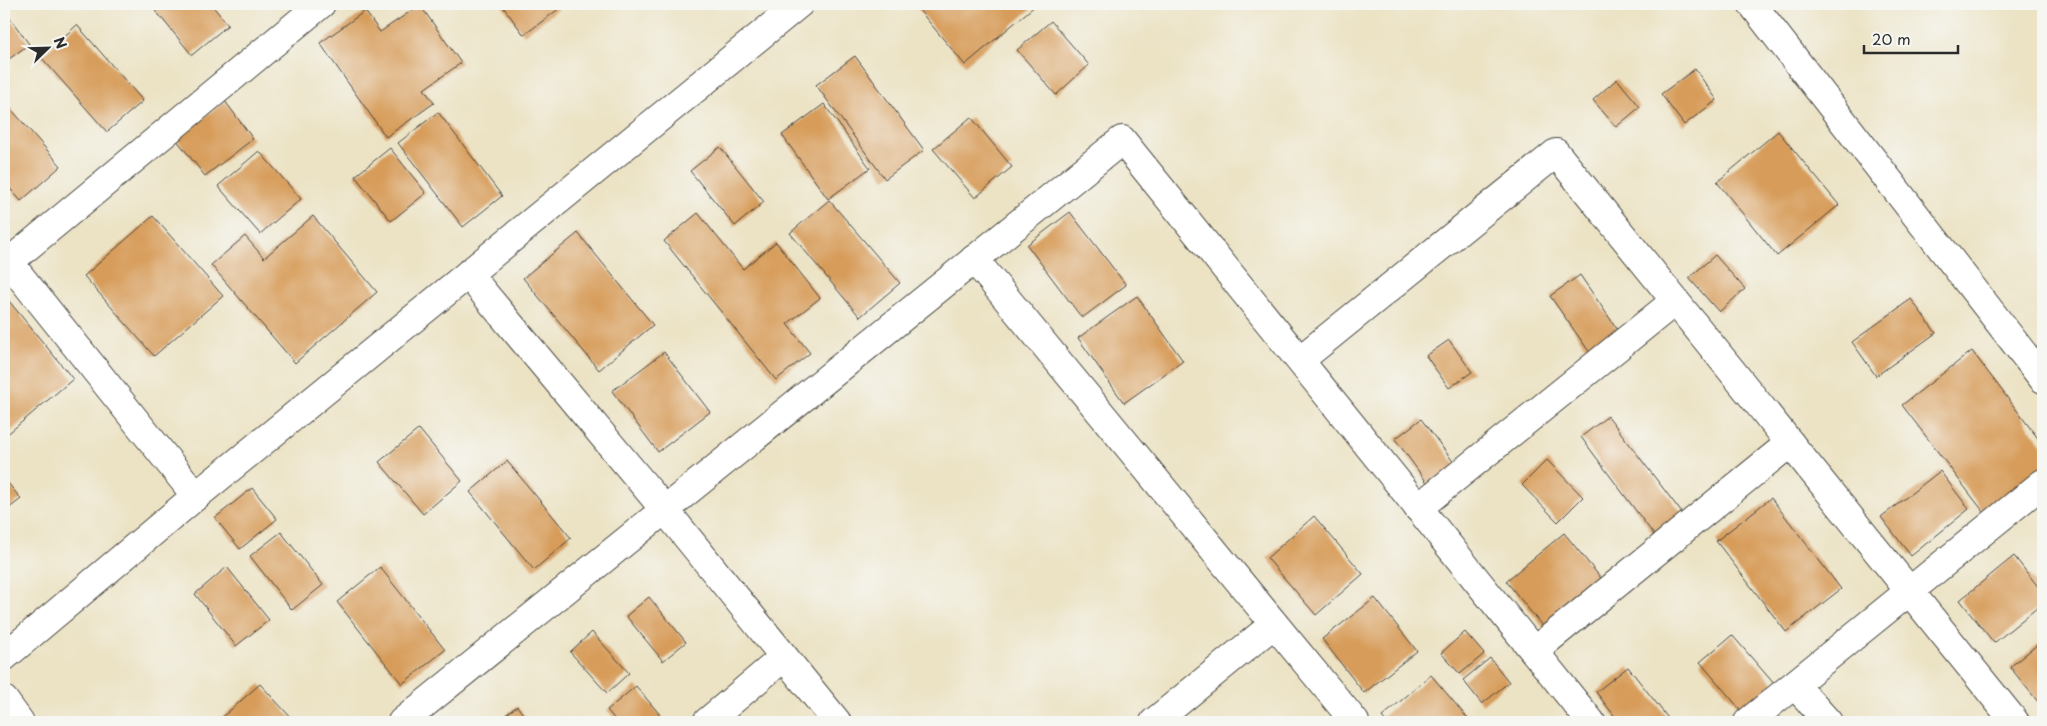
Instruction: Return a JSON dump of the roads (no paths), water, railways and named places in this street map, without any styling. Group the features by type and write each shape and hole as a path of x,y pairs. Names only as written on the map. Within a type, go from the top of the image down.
{"street":[{"path":"196,496 6,259 321,4"},
{"path":"4,657 196,496 799,4"},
{"path":"1752,4 2043,379"},
{"path":"402,722 1122,140 1591,722"},
{"path":"1300,360 1556,154 2015,722"},
{"path":"974,259 1356,722"},
{"path":"468,274 837,722"},
{"path":"1418,508 1675,301"},
{"path":"1534,651 1790,443"},
{"path":"1748,722 2043,483"},
{"path":"1154,722 1274,624"},
{"path":"707,722 784,657"},
{"path":"1794,684 1828,722"},
{"path":"4,700 20,722"}]}
